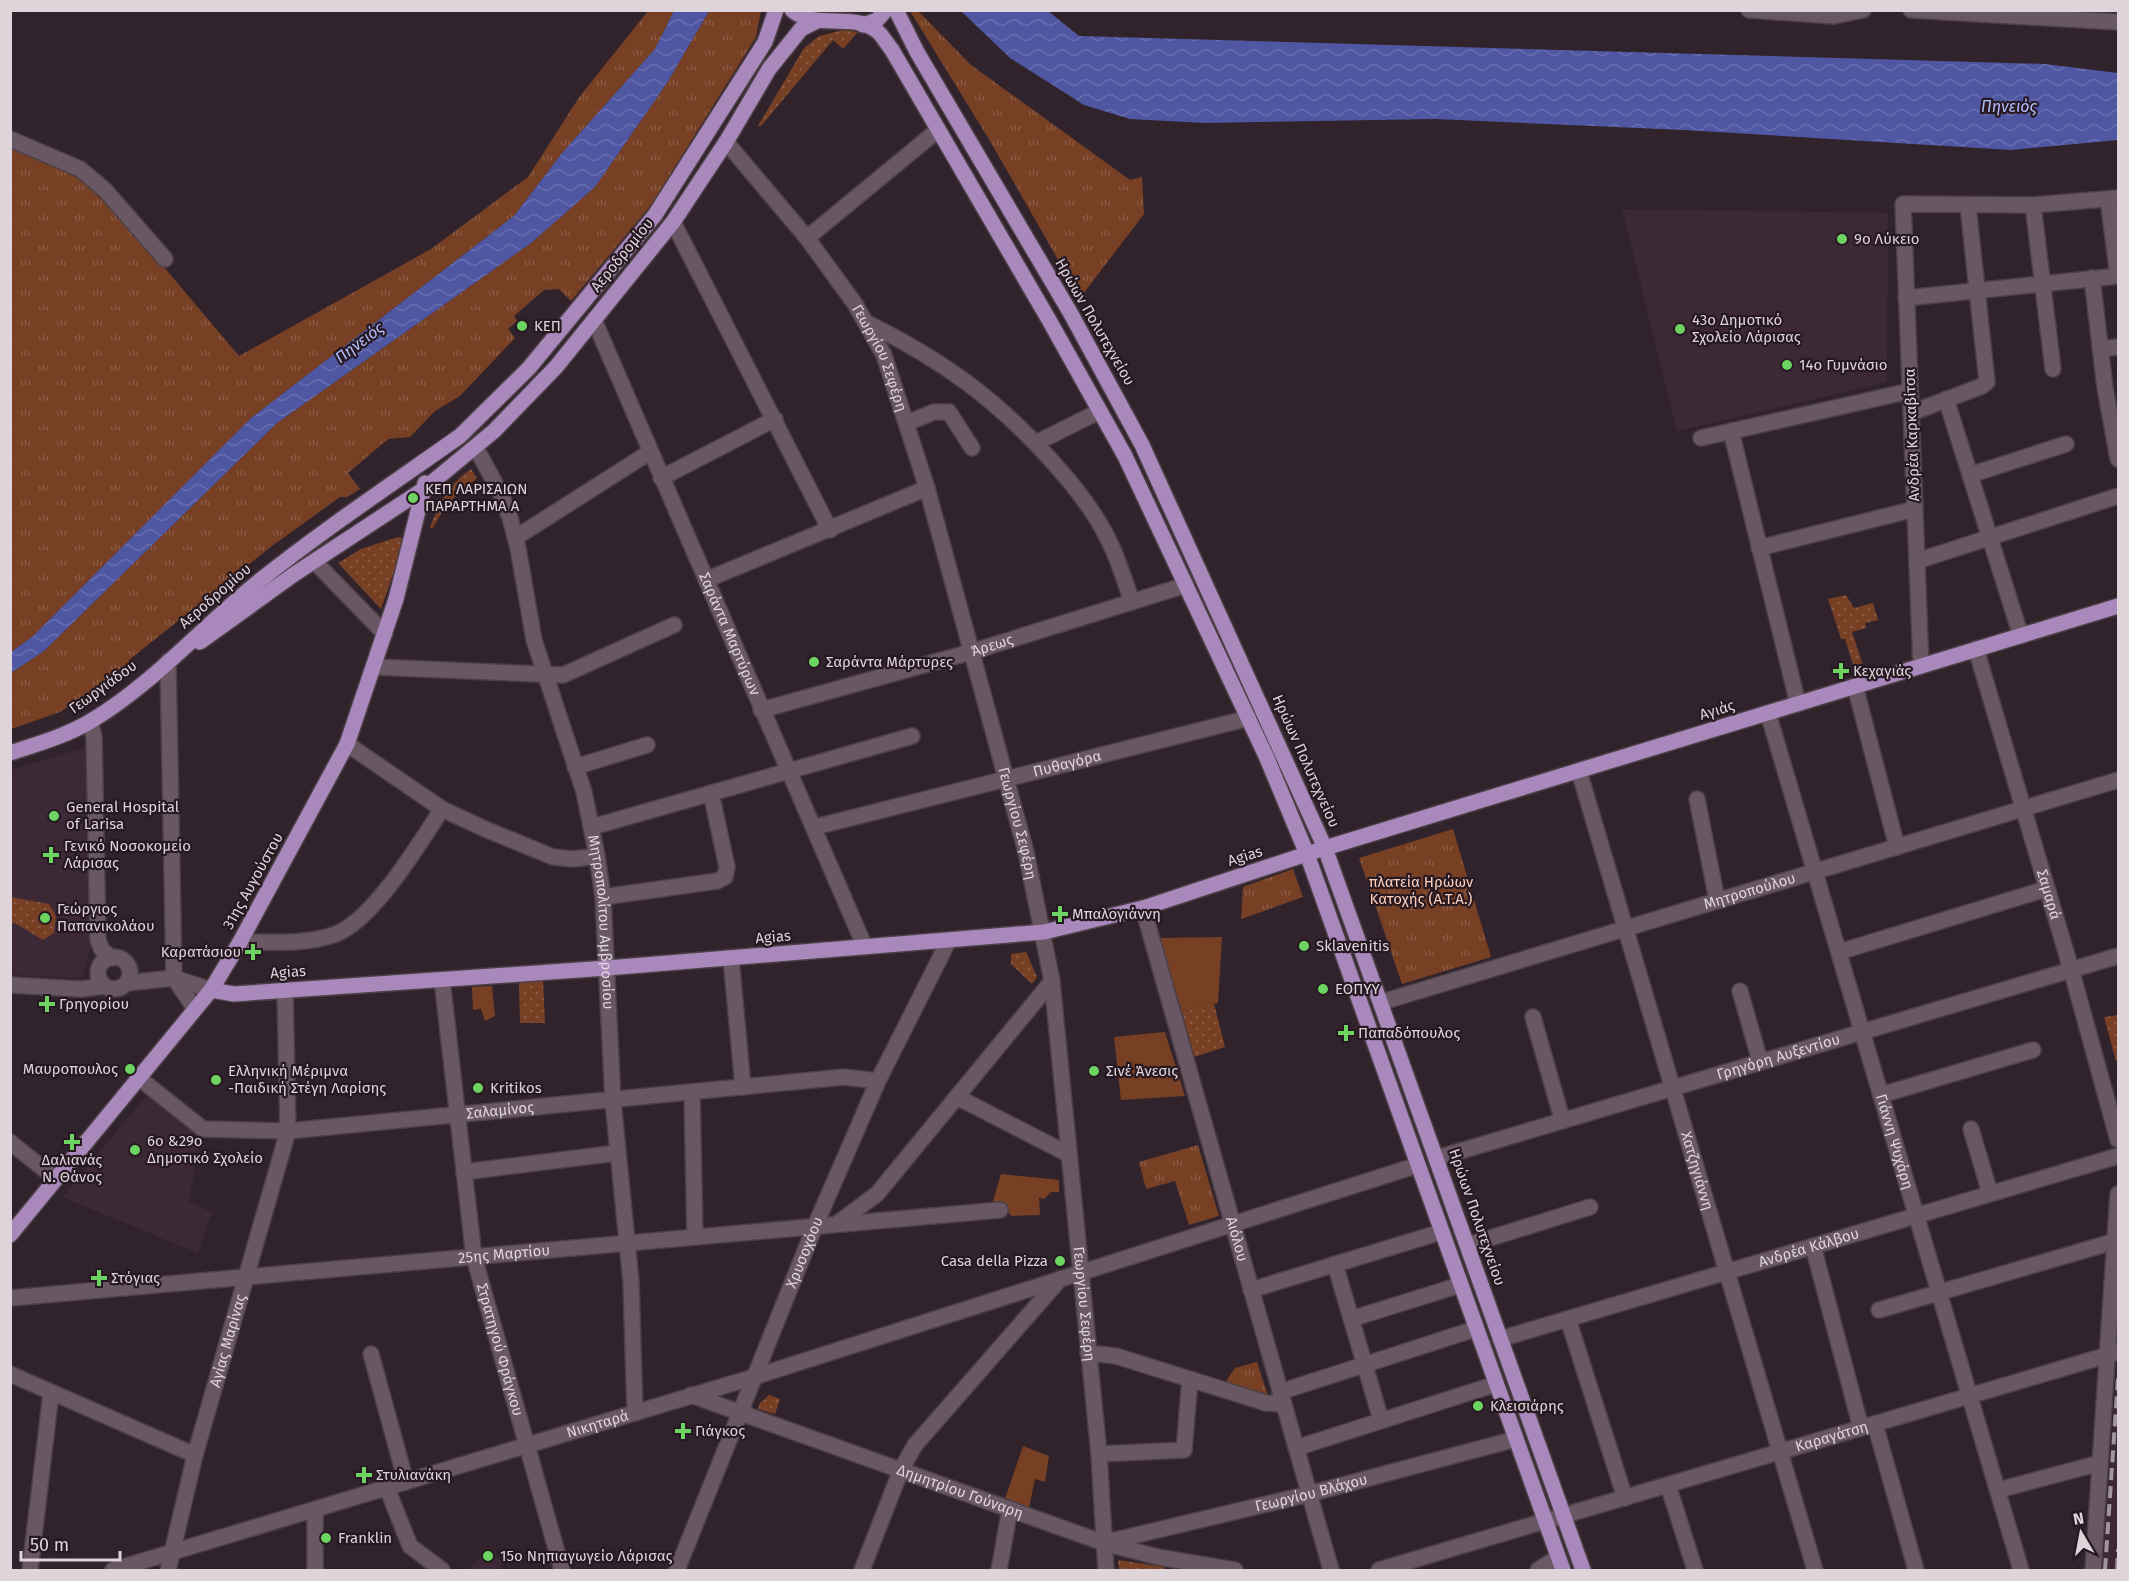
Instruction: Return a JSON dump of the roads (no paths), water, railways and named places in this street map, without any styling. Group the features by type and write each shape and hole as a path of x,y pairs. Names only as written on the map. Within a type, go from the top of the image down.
{"main road":[{"name":"Αεροδρομίου","path":"173,657 223,610 285,560 473,425 529,368 655,215 765,42 776,10"},
{"path":"792,10 806,19 863,25 877,31 892,50 1100,411 1133,473 1249,718 1307,854 1475,1329 1561,1564"},
{"name":"Αεροδρομίου","path":"173,657 203,641 314,561 424,489 476,448 556,367 614,291 673,222 726,142 774,62 801,29 843,10"},
{"path":"863,25 879,18 886,10"},
{"name":"Ηρώων Πολυτεχνείου","path":"896,10 917,52 1077,324 1142,445 1325,848 1382,1002 1583,1570"},
{"path":"424,489 429,458"},
{"name":"31ης Αυγούστου","path":"10,1234 211,990 240,942 347,744 385,634 424,489"},
{"name":"Αγιάς","path":"1325,848 2118,606"},
{"name":"Γεωργιάδου","path":"10,753 62,735 90,722 173,657"},
{"name":"Agias","path":"211,990 234,994 442,980 948,942 1044,932 1143,908 1325,848"}],"street":[{"path":"1749,10 1834,16 1863,10"},
{"path":"1911,10 2118,22"},
{"path":"807,238 938,130"},
{"path":"10,139 80,169 105,190 165,260"},
{"name":"Γεωργίου Σεφέρη","path":"726,142 807,238 869,324 884,355 927,488 1007,781 1044,932 1052,981 1099,1454 1106,1570"},
{"path":"1906,298 1978,290 2092,278 2118,276 2113,198 2033,205 1968,207 1978,290 1987,382 1982,386 1911,413"},
{"name":"Ανδρέα Καρκαβίτσα","path":"1921,666 1903,204 1968,207"},
{"path":"2033,205 2053,369"},
{"path":"673,222 830,530"},
{"path":"2092,278 2100,349 2114,411 2118,459"},
{"name":"Σαράντα Μαρτύρων","path":"594,320 865,947"},
{"path":"869,324 921,351 956,373 1008,414 1036,443 1080,494 1102,526 1132,602"},
{"path":"2100,349 2118,347"},
{"path":"1701,438 1910,391"},
{"path":"1946,399 2021,636"},
{"path":"1036,443 1100,411"},
{"path":"907,423 934,412 949,412 972,448"},
{"path":"661,478 775,419"},
{"path":"1731,431 1798,704"},
{"path":"1970,475 2066,444"},
{"name":"Μητροπολίτου Αμβροσίου","path":"476,448 501,494 515,538 532,633 575,767 592,827 597,856 603,897 617,1153 631,1282 635,1413"},
{"path":"515,538 650,452"},
{"path":"706,580 927,488"},
{"path":"1917,561 2118,496"},
{"path":"1759,548 1915,509"},
{"path":"314,561 385,634"},
{"name":"Άρεως","path":"761,710 971,652 1186,585"},
{"path":"375,667 563,675 585,668 674,625"},
{"name":"Σαμαρά","path":"1976,649 2071,969 2118,1140"},
{"path":"173,657 174,978 195,1009"},
{"path":"1855,686 1897,847"},
{"name":"Γιάννη Ψυχάρη","path":"1768,713 2021,1570"},
{"name":"Πυθαγόρα","path":"815,827 1007,781 1249,718"},
{"path":"90,722 94,737 98,940 102,950 112,958"},
{"path":"592,827 912,736"},
{"path":"347,744 442,809 547,855 565,860 597,856"},
{"path":"575,767 647,745"},
{"name":"Χατζηγιάννη","path":"1579,771 1815,1570"},
{"name":"Μητροπούλου","path":"1382,1002 2118,780"},
{"path":"603,897 717,881 725,877 727,867 711,793"},
{"path":"1696,799 1717,900"},
{"path":"240,942 306,941 336,933 352,925 380,896 442,809"},
{"path":"1839,952 2046,889"},
{"name":"Αιόλου","path":"1143,908 1331,1570"},
{"name":"Χρυσοχόου","path":"676,1570 742,1414 815,1226 878,1081 948,942"},
{"name":"Γρηγόρη Αυξεντίου","path":"1437,1158 1672,1086 2118,956"},
{"path":"104,986 98,977 99,968 105,960 112,958 122,959 144,979"},
{"path":"731,958 743,1087"},
{"path":"127,983 130,974 128,966"},
{"path":"10,986 88,989 104,986 116,989 127,983 144,979 174,978 211,990"},
{"name":"Στρατηγού Φράγκου","path":"442,980 474,1257 562,1570"},
{"path":"835,1225 859,1210 877,1194 1052,981"},
{"name":"Αγίας Μαρίνας","path":"168,1570 195,1455 288,1131 285,990"},
{"path":"1740,991 1760,1061"},
{"path":"1533,1017 1562,1119"},
{"path":"1881,1095 2032,1050"},
{"name":"Σαλαμίνος","path":"140,1078 203,1129 288,1131 844,1077 878,1081"},
{"path":"692,1093 695,1237"},
{"path":"957,1097 1068,1154"},
{"path":"1971,1129 1990,1193"},
{"path":"10,1142 56,1179"},
{"path":"464,1172 617,1153"},
{"name":"Ανδρέα Κάλβου","path":"1500,1339 2118,1156"},
{"path":"1080,1273 1232,1222 1418,1165"},
{"path":"2093,1570 2100,1463 2112,1354 2118,1194"},
{"path":"1468,1245 1590,1207"},
{"name":"25ης Μαρτίου","path":"10,1298 1000,1210"},
{"path":"1251,1290 1441,1232"},
{"path":"1879,1310 2116,1241"},
{"path":"1813,1246 1868,1426 1916,1570"},
{"path":"1335,1264 1381,1420"},
{"name":"Νικηταρά","path":"113,1570 757,1376 1080,1273"},
{"path":"862,1570 901,1470 915,1445 1060,1279"},
{"path":"1351,1319 1460,1285"},
{"path":"1568,1318 1625,1498"},
{"path":"1088,1353 1116,1356 1266,1403 1365,1365 1475,1329"},
{"path":"371,1354 406,1482"},
{"name":"Καραγάτση","path":"1546,1521 2112,1354"},
{"path":"10,1374 195,1455"},
{"path":"1099,1454 1184,1450 1190,1379"},
{"path":"1296,1448 1496,1384"},
{"path":"30,1570 51,1393"},
{"name":"Δημητρίου Γούναρη","path":"692,1395 1104,1543 1198,1567 1235,1570"},
{"name":"Γεωργίου Βλάχου","path":"1104,1543 1309,1494 1516,1439"},
{"path":"1998,1491 2100,1463"},
{"path":"1668,1485 1695,1570"},
{"path":"387,1488 410,1546 442,1570"},
{"path":"999,1570 1010,1509"},
{"path":"315,1510 315,1570"},
{"path":"1379,1570 1546,1521"},
{"path":"1538,1570 1561,1564"}],"water":[{"name":"Πηνειός","path":"674,11 709,11 667,83 595,187 531,243 277,423 44,651 11,673 11,652 32,637 251,418 514,216 562,153 655,49"},
{"name":"Πηνειός","path":"961,11 1048,11 1079,36 2045,64 2118,73 2118,140 2011,150 1684,130 1436,119 1205,123 1130,119 1084,105 1010,58"}],"railway":[{"path":"2105,1570 2118,1378"},
{"path":"2117,1570 2118,1549"}],"place":[{"name":"9ο Λύκειο","path":"1842,239"},
{"name":"ΚΕΠ","path":"522,326"},
{"name":"43ο Δημοτικό Σχολείο Λάρισας","path":"1680,329"},
{"name":"14ο Γυμνάσιο","path":"1787,365"},
{"name":"ΚΕΠ ΛΑΡΙΣΑΙΩΝ ΠΑΡΑΡΤΗΜΑ A","path":"413,498"},
{"name":"Σαράντα Μάρτυρες","path":"814,662"},
{"name":"Κεχαγιάς","path":"1841,671"},
{"name":"General Hospital of Larisa","path":"54,816"},
{"name":"Γενικό Νοσοκομείο Λάρισας","path":"51,855"},
{"name":"Μπαλογιάννη","path":"1060,914"},
{"name":"Γεώργιος Παπανικολάου","path":"45,918"},
{"name":"Sklavenitis","path":"1304,946"},
{"name":"Καρατάσιου","path":"253,952"},
{"name":"ΕΟΠΥΥ","path":"1323,989"},
{"name":"Γρηγορίου","path":"47,1004"},
{"name":"Παπαδόπουλος","path":"1346,1033"},
{"name":"Μαυροπουλος","path":"130,1069"},
{"name":"Σινέ Άνεσις","path":"1094,1071"},
{"name":"Ελληνική Μέριμνα -Παιδική Στέγη Λαρίσης","path":"216,1080"},
{"name":"Kritikos","path":"478,1088"},
{"name":"Δαλιανάς Ν. Θάνος","path":"72,1142"},
{"name":"6ο &29ο Δημοτικό Σχολείο","path":"135,1150"},
{"name":"Casa della Pizza","path":"1060,1261"},
{"name":"Στόγιας","path":"99,1278"},
{"name":"Κλεισιάρης","path":"1478,1406"},
{"name":"Γιάγκος","path":"683,1431"},
{"name":"Στυλιανάκη","path":"364,1475"},
{"name":"Franklin","path":"326,1538"},
{"name":"15ο Νηπιαγωγείο Λάρισας","path":"488,1556"}],"park label":[{"name":"πλατεία Ηρώων Κατοχής (Α.Τ.Α.)","path":"1421,890"}]}
